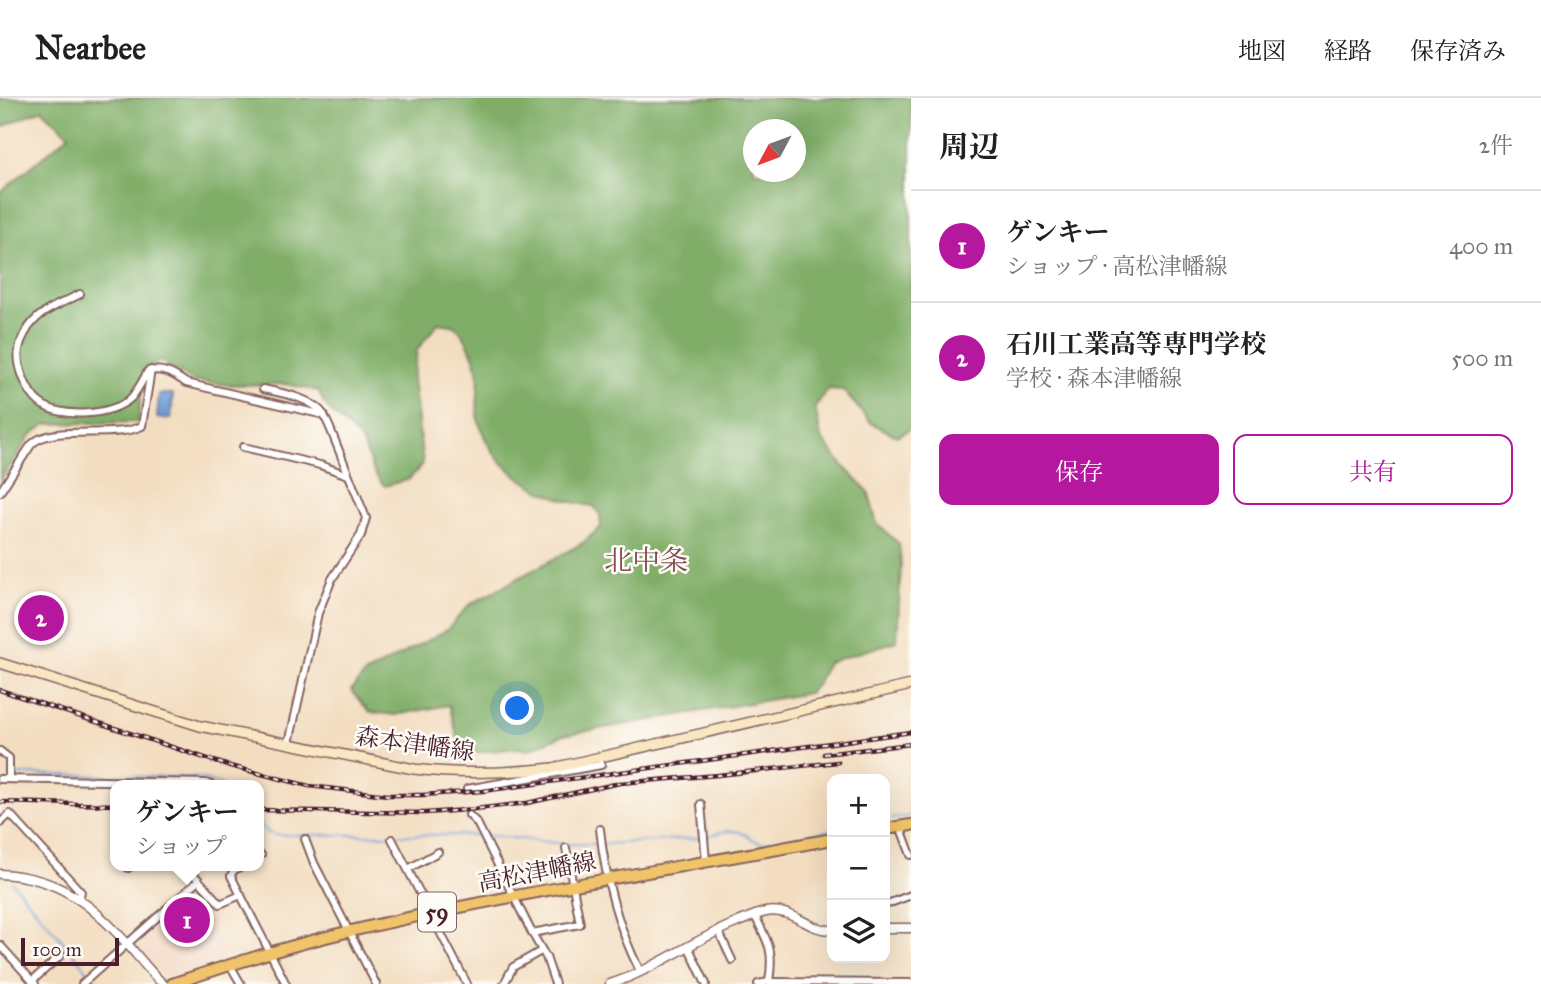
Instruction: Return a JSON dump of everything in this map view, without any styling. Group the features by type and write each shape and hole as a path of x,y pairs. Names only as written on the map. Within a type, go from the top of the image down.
{"main road":[{"name":"森本津幡線","path":"0,663 200,726 414,769 448,773 496,774 541,769 911,685"},
{"name":"高松津幡線","path":"172,984 271,952 350,931 827,840"}],"street":[{"path":"80,294 42,314 33,322 19,349 18,359 23,375 38,402 48,408 96,414 129,400 151,370"},
{"path":"151,370 167,371 186,383 324,415"},
{"path":"0,492 38,439 56,434 110,433 142,426 151,370"},
{"path":"263,389 320,408 366,518 361,536 332,579 318,613 289,743"},
{"path":"243,447 320,465 348,475"},
{"path":"0,751 9,758 9,775"},
{"path":"467,789 601,765 600,757"},
{"path":"0,779 110,781"},
{"path":"701,804 706,861"},
{"path":"0,823 10,814 81,892 79,898"},
{"path":"469,815 477,823 513,898 546,957 555,984"},
{"path":"906,825 911,855"},
{"path":"600,829 601,843 621,922 640,971"},
{"path":"305,839 306,846 376,984"},
{"path":"393,839 467,984"},
{"path":"532,933 580,924 566,848"},
{"path":"408,869 438,852"},
{"path":"190,871 220,904 241,895"},
{"path":"233,871 231,876 286,984"},
{"path":"0,874 60,887 79,898 100,915 163,984"},
{"path":"82,984 199,880"},
{"path":"890,903 911,895"},
{"path":"610,984 718,930 767,912 786,912 810,925 827,930"},
{"path":"755,916 772,959 769,982"},
{"path":"890,928 911,928"},
{"path":"718,930 732,960"},
{"path":"0,945 32,980"},
{"path":"688,946 706,984"},
{"path":"504,984 513,967 541,951"},
{"path":"21,984 32,980 61,955"},
{"path":"230,965 241,984"},
{"path":"759,984 911,983"}],"shaded area":[{"path":"199,886 218,907 214,931 228,960 166,979 134,943"}],"green space":[{"path":"0,98 911,98 911,424 908,430 897,436 871,423 843,390 828,389 815,407 821,438 868,491 877,524 899,544 901,564 897,641 828,662 817,684 808,693 563,735 528,750 519,748 462,754 449,705 395,715 369,712 351,690 365,674 447,630 469,605 583,543 601,527 600,515 594,506 576,503 540,490 509,469 496,455 479,422 478,374 470,348 454,326 438,323 417,350 413,378 423,464 409,479 385,486 376,475 358,437 330,411 319,391 285,384 229,385 193,381 160,361 144,369 138,422 46,424 30,436 0,481 0,193 69,135 42,109 0,128"}],"water":[{"path":"159,394 173,394 171,419 157,418"}],"waterway":[{"path":"11,774 206,780"},
{"path":"891,819 911,816"},
{"path":"264,828 276,835 480,835"},
{"path":"706,837 733,831 764,843 827,831"},
{"path":"486,835 564,844 599,844"},
{"path":"604,844 700,838"},
{"path":"12,882 89,972"},
{"path":"96,980 100,984"}],"railway":[{"path":"0,690 226,765 309,786 388,795 483,791 911,732"},
{"path":"824,754 911,744"},
{"path":"264,810 425,813 466,810 527,803 620,783 838,762"},
{"path":"0,802 110,805"}],"place":[{"name":"石川工業高等専門学校","path":"41,618"},
{"name":"ゲンキー","path":"187,920"}],"district":[{"name":"北中条","path":"646,560"}]}
